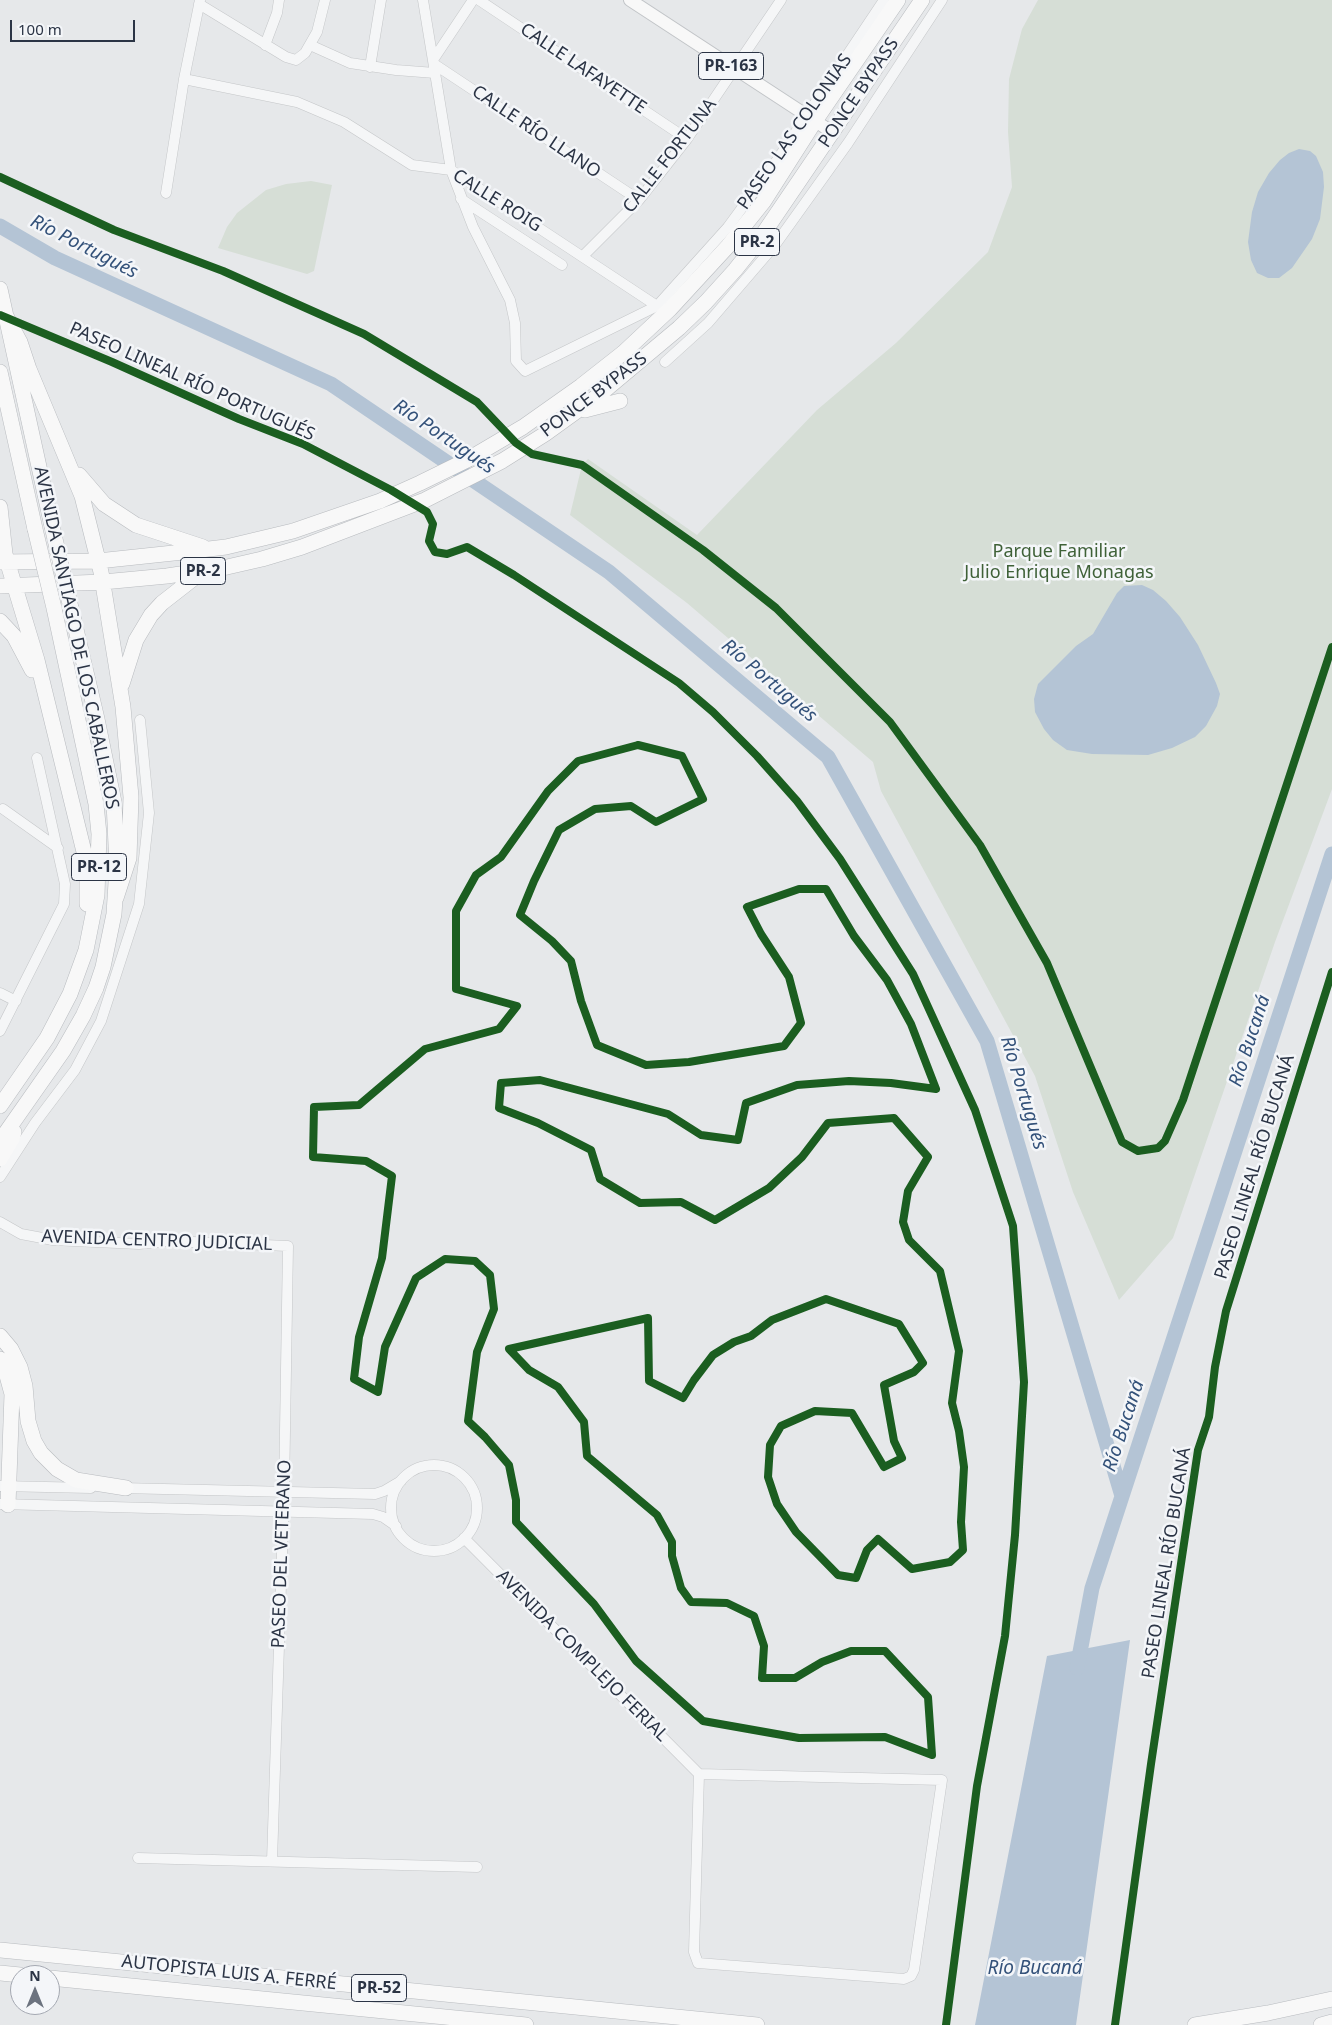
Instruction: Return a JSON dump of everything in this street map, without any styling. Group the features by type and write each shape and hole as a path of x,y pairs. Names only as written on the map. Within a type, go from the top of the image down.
{"highway":[{"name":"PONCE BYPASS","path":"4,562 98,561 210,549 293,532 380,501 467,460 523,427 581,386 623,353 670,309 728,246 764,201 811,119 898,0"},
{"name":"PONCE BYPASS","path":"7,586 102,582 203,571 253,561 302,547 397,512 502,461 539,438 599,395 679,328 747,267 759,240 922,0"},
{"path":"0,289 6,316 15,340 66,455 87,511 98,561 120,691 132,797 129,858 116,898"},
{"name":"AVENIDA SANTIAGO DE LOS CABALLEROS","path":"0,1141 63,1051 93,995 102,967 116,898 117,867 114,802 97,719 52,526 15,340"},
{"name":"AVENIDA SANTIAGO DE LOS CABALLEROS","path":"0,372 54,608 92,786 100,834 97,895 86,950 78,974 59,1017 38,1052 0,1106"},
{"path":"576,412 620,401"},
{"path":"66,455 90,490 119,515 136,525 160,534 210,549"},
{"path":"0,507 7,586 49,710 87,864 86,950"},
{"path":"120,691 133,648 151,615 162,603 203,571"},
{"path":"0,621 22,648 49,710"},
{"path":"0,1159 12,1139 18,1116"},
{"path":"0,1336 11,1349 20,1367 25,1386 28,1421 34,1441 41,1453 57,1469 76,1480 126,1488"},
{"path":"0,1359 11,1386 11,1415 4,1504"},
{"path":"0,1439 11,1415"},
{"name":"AUTOPISTA LUIS A. FERRÉ","path":"0,1950 757,2025"},
{"name":"AUTOPISTA LUIS A. FERRÉ","path":"60,1979 526,2025"},
{"path":"1196,2025 1332,1998"},
{"path":"1321,2025 1332,2022"}],"main road":[{"name":"PR-163","path":"630,0 832,132"}],"street":[{"path":"265,44 280,0"},
{"path":"166,193 184,79 199,2 286,57 296,60 305,53 317,32 325,0"},
{"path":"370,67 381,0"},
{"path":"423,0 451,170 461,199 562,265"},
{"path":"434,66 473,0"},
{"name":"CALLE LAFAYETTE","path":"479,0 688,139"},
{"name":"CALLE FORTUNA","path":"583,256 638,200 688,139 781,0"},
{"name":"PASEO LAS COLONIAS","path":"461,199 510,300 515,323 516,361 525,371 657,306 728,227 811,119 884,0"},
{"path":"665,362 708,323 747,267 776,245 842,151 942,0"},
{"path":"310,45 350,63 370,67 396,70 434,66"},
{"name":"CALLE RÍO LLANO","path":"434,66 638,200"},
{"name":"CALLE ROIG","path":"184,79 297,102 344,122 412,164 451,170 657,306"},
{"path":"0,1177 35,1123 75,1070 101,1021 139,904 149,813 140,720"},
{"path":"0,1031 64,904 65,884 37,758"},
{"path":"3,809 58,848"},
{"path":"0,992 16,1001"},
{"name":"AVENIDA CENTRO JUDICIAL","path":"0,1222 21,1234 53,1240 139,1244 169,1241 288,1246"},
{"name":"PASEO DEL VETERANO","path":"272,1861 284,1512 288,1246"},
{"path":"4,1486 375,1494 384,1492 414,1470 434,1465 453,1470 466,1479 475,1493 477,1509 474,1525 458,1543 443,1550 427,1550 412,1544 405,1539 393,1519 392,1503 401,1480"},
{"path":"4,1504 373,1514 383,1517 396,1526"},
{"name":"AVENIDA COMPLEJO FERIAL","path":"464,1538 699,1774"},
{"path":"699,1774 942,1780 914,1970 911,1976 904,1979 698,1963 694,1952 699,1774"},
{"path":"138,1858 477,1867"}],"green space":[{"name":"Parque Familiar Julio Enrique Monagas","path":"1038,0 1332,0 1332,789 1275,942 1173,1238 1119,1300 1073,1192 1035,1076 881,791 873,762 687,603 570,515 582,465 588,459 697,535 817,410 896,343 988,252 1012,187 1008,132 1009,79 1022,29"},
{"path":"311,181 332,185 314,271 307,274 218,248 227,227 237,213 266,190 286,184"}],"water":[{"path":"1299,149 1310,151 1316,156 1323,172 1324,187 1320,219 1312,239 1292,268 1279,278 1268,278 1257,273 1251,260 1248,242 1252,212 1258,192 1269,173 1280,160 1289,153"},
{"path":"1142,585 1153,590 1166,601 1180,617 1198,645 1220,694 1217,706 1206,726 1195,737 1172,748 1148,755 1092,754 1067,750 1053,740 1044,729 1035,712 1034,699 1038,684 1076,646 1093,634 1117,593 1124,586"},
{"name":"Río Bucaná","path":"1130,1640 1076,2025 975,2025 1047,1656"}],"waterway":[{"name":"Río Portugués","path":"0,226 55,258 331,384 609,572 828,757 987,1041 1122,1496"},
{"name":"Río Bucaná","path":"1077,1668 1092,1588 1332,854"}],"cycle path":[{"path":"0,177 114,230 223,271 364,334 477,402 516,443 532,454 582,465 703,550 776,608 890,722 980,845 1047,963 1122,1142 1138,1151 1158,1148 1165,1141 1183,1100 1332,647"},
{"name":"PASEO LINEAL RÍO PORTUGUÉS","path":"0,315 112,362 239,419 303,444 391,490 427,512 433,524 429,541 435,552 447,554 467,547 514,575 679,683 713,712 757,756 797,801 840,859 913,974 975,1110 1013,1226 1024,1382 1015,1535 1005,1636 977,1786 946,2025"},
{"path":"638,745 682,756 703,799 656,822 631,806 595,809 559,830 520,915 552,941 571,961 581,1001 597,1045 646,1065 689,1062 784,1046 801,1023 789,977 761,934 747,907 799,889 826,889 854,936 887,980 911,1024 936,1089 891,1083 849,1081 797,1085 746,1103 738,1140 701,1135 668,1114 540,1080 501,1083 499,1108 538,1123 591,1150 600,1179 640,1203 681,1202 715,1220 769,1188 802,1157 828,1123 894,1118 928,1157 908,1191 903,1222 909,1240 940,1271 959,1351 952,1403 959,1431 964,1467 961,1522 963,1550 950,1562 912,1569 878,1539 867,1550 856,1578 838,1575 796,1532 777,1504 768,1477 770,1445 781,1426 815,1411 852,1413 884,1467 902,1458 894,1441 884,1385 914,1372 923,1363 899,1324 826,1299 772,1320 751,1336 734,1342 713,1355 683,1398 649,1381 648,1318 509,1349 529,1370 558,1387 584,1422 587,1456 657,1515 672,1542 672,1556 681,1588 691,1602 727,1603 754,1616 764,1646 762,1678 795,1678 822,1662 851,1651 885,1651 928,1697 932,1755 885,1737 799,1738 703,1721 636,1661 594,1604 516,1522 516,1500 509,1465 485,1437 468,1421 477,1352 494,1309 490,1275 475,1261 445,1259 416,1278 385,1347 378,1392 354,1379 359,1337 382,1258 392,1176 366,1161 313,1157 314,1107 359,1105 425,1049 499,1029 517,1006 456,989 456,911 476,875 501,857 548,791 578,761 638,745"},
{"name":"PASEO LINEAL RÍO BUCANÁ","path":"1115,2025 1151,1764 1198,1450 1209,1417 1215,1367 1226,1311 1332,972"}]}
